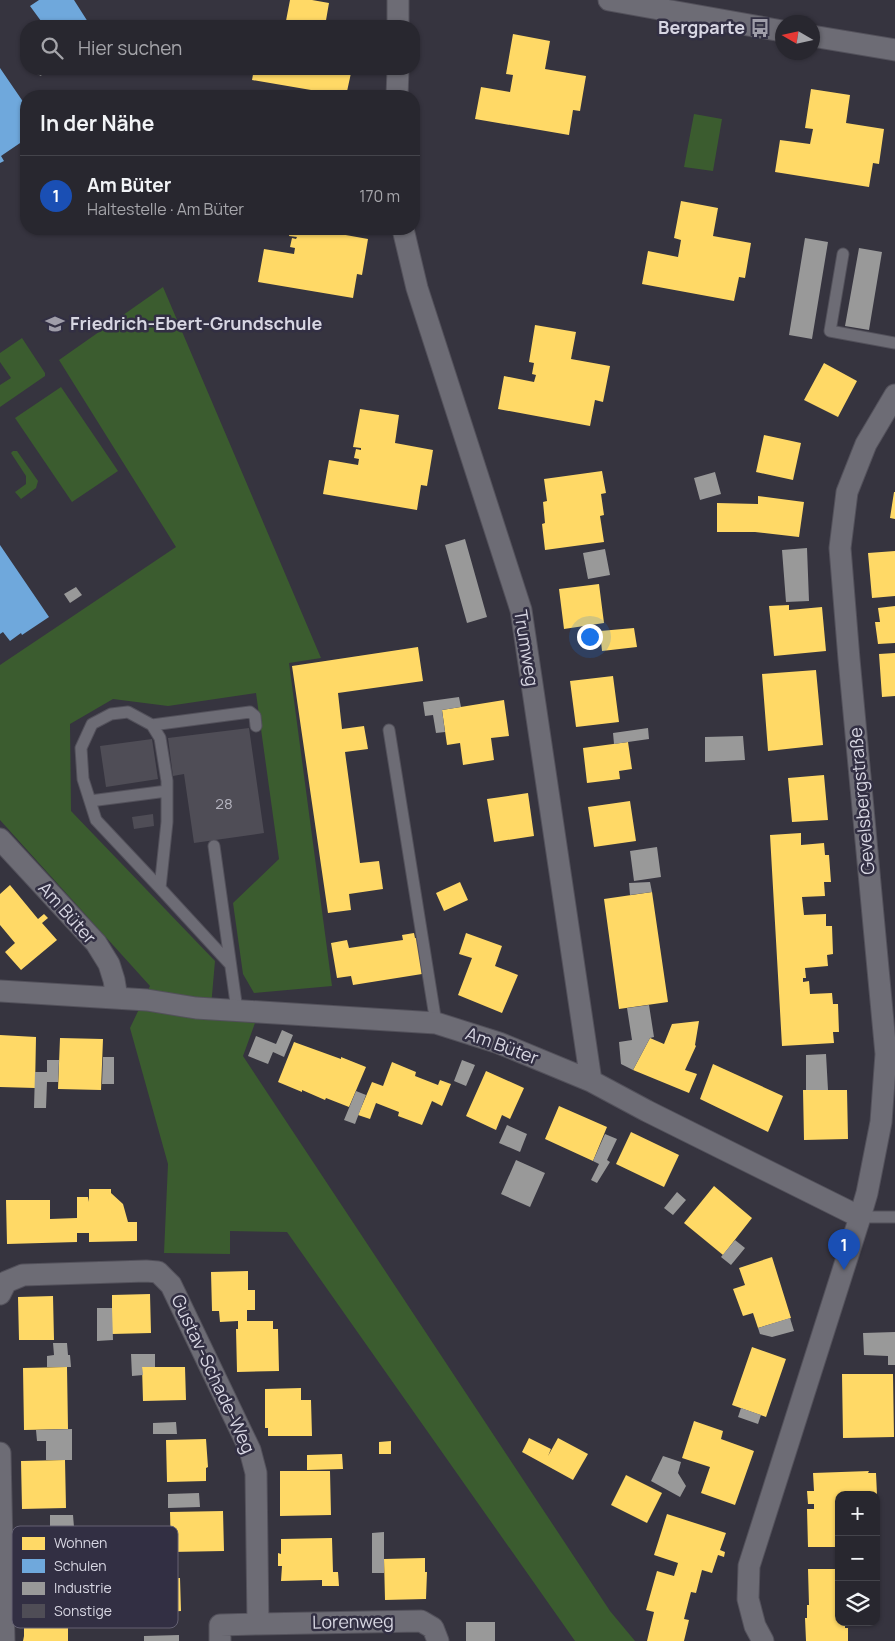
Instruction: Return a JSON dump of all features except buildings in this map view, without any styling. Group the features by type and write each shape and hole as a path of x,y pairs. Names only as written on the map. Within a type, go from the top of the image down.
{"street":[{"path":"398,0 398,20"},
{"path":"609,0 650,4 775,30"},
{"path":"820,37 895,50"},
{"path":"398,75 398,90"},
{"name":"Trumweg","path":"405,235 417,288 521,610 591,1081"},
{"name":"Gevelsbergstraße","path":"860,1217 867,1193 881,1122 886,1054 840,548 847,492 866,444 895,395"},
{"name":"Am Büter","path":"0,839 96,944 109,964 117,998"},
{"name":"Am Büter","path":"0,991 147,1000 193,1007 436,1023 499,1043 591,1081 647,1112 860,1217"},
{"path":"763,1641 755,1626 748,1598 749,1566 860,1217"},
{"name":"Gustav-Schade-Weg","path":"1,1286 6,1282 23,1276 146,1271 158,1272 172,1285 250,1450 256,1473 258,1624"},
{"path":"0,1452 4,1641"},
{"name":"Lorenweg","path":"258,1624 421,1621 432,1628 438,1641"},
{"path":"220,1641 220,1626 258,1624"}],"lane":[{"path":"843,254 830,330 895,343"},
{"path":"160,888 167,822 167,781 160,738 152,725 128,712 111,714 92,724 81,748 83,780 96,820 230,964"},
{"path":"152,725 250,712 254,716 256,726"},
{"path":"390,730 436,1023"},
{"path":"90,802 167,791"},
{"path":"214,846 237,1010"},
{"path":"860,1217 895,1217"}],"green space":[{"path":"694,114 722,119 713,171 684,167"},
{"path":"163,287 321,658 289,663 332,986 254,993 243,974 233,903 279,859 256,693 168,706 113,699 70,724 71,811 215,961 210,1018 255,1023 243,1056 610,1611 635,1641 575,1641 287,1232 230,1231 230,1254 164,1253 168,1164 130,1028 150,986 0,820 0,665 176,547 59,360"},
{"path":"22,338 45,373 45,376 0,407 0,385 11,378 0,362 0,353"},
{"path":"61,387 118,471 72,502 15,418"},
{"path":"17,451 38,481 36,488 21,499 15,492 26,484 26,476 11,453"}],"place":[{"name":"Bergparte","path":"760,28"},
{"name":"Friedrich-Ebert-Grundschule","path":"55,324"},
{"name":"Am Büter","path":"844,1270"}]}
